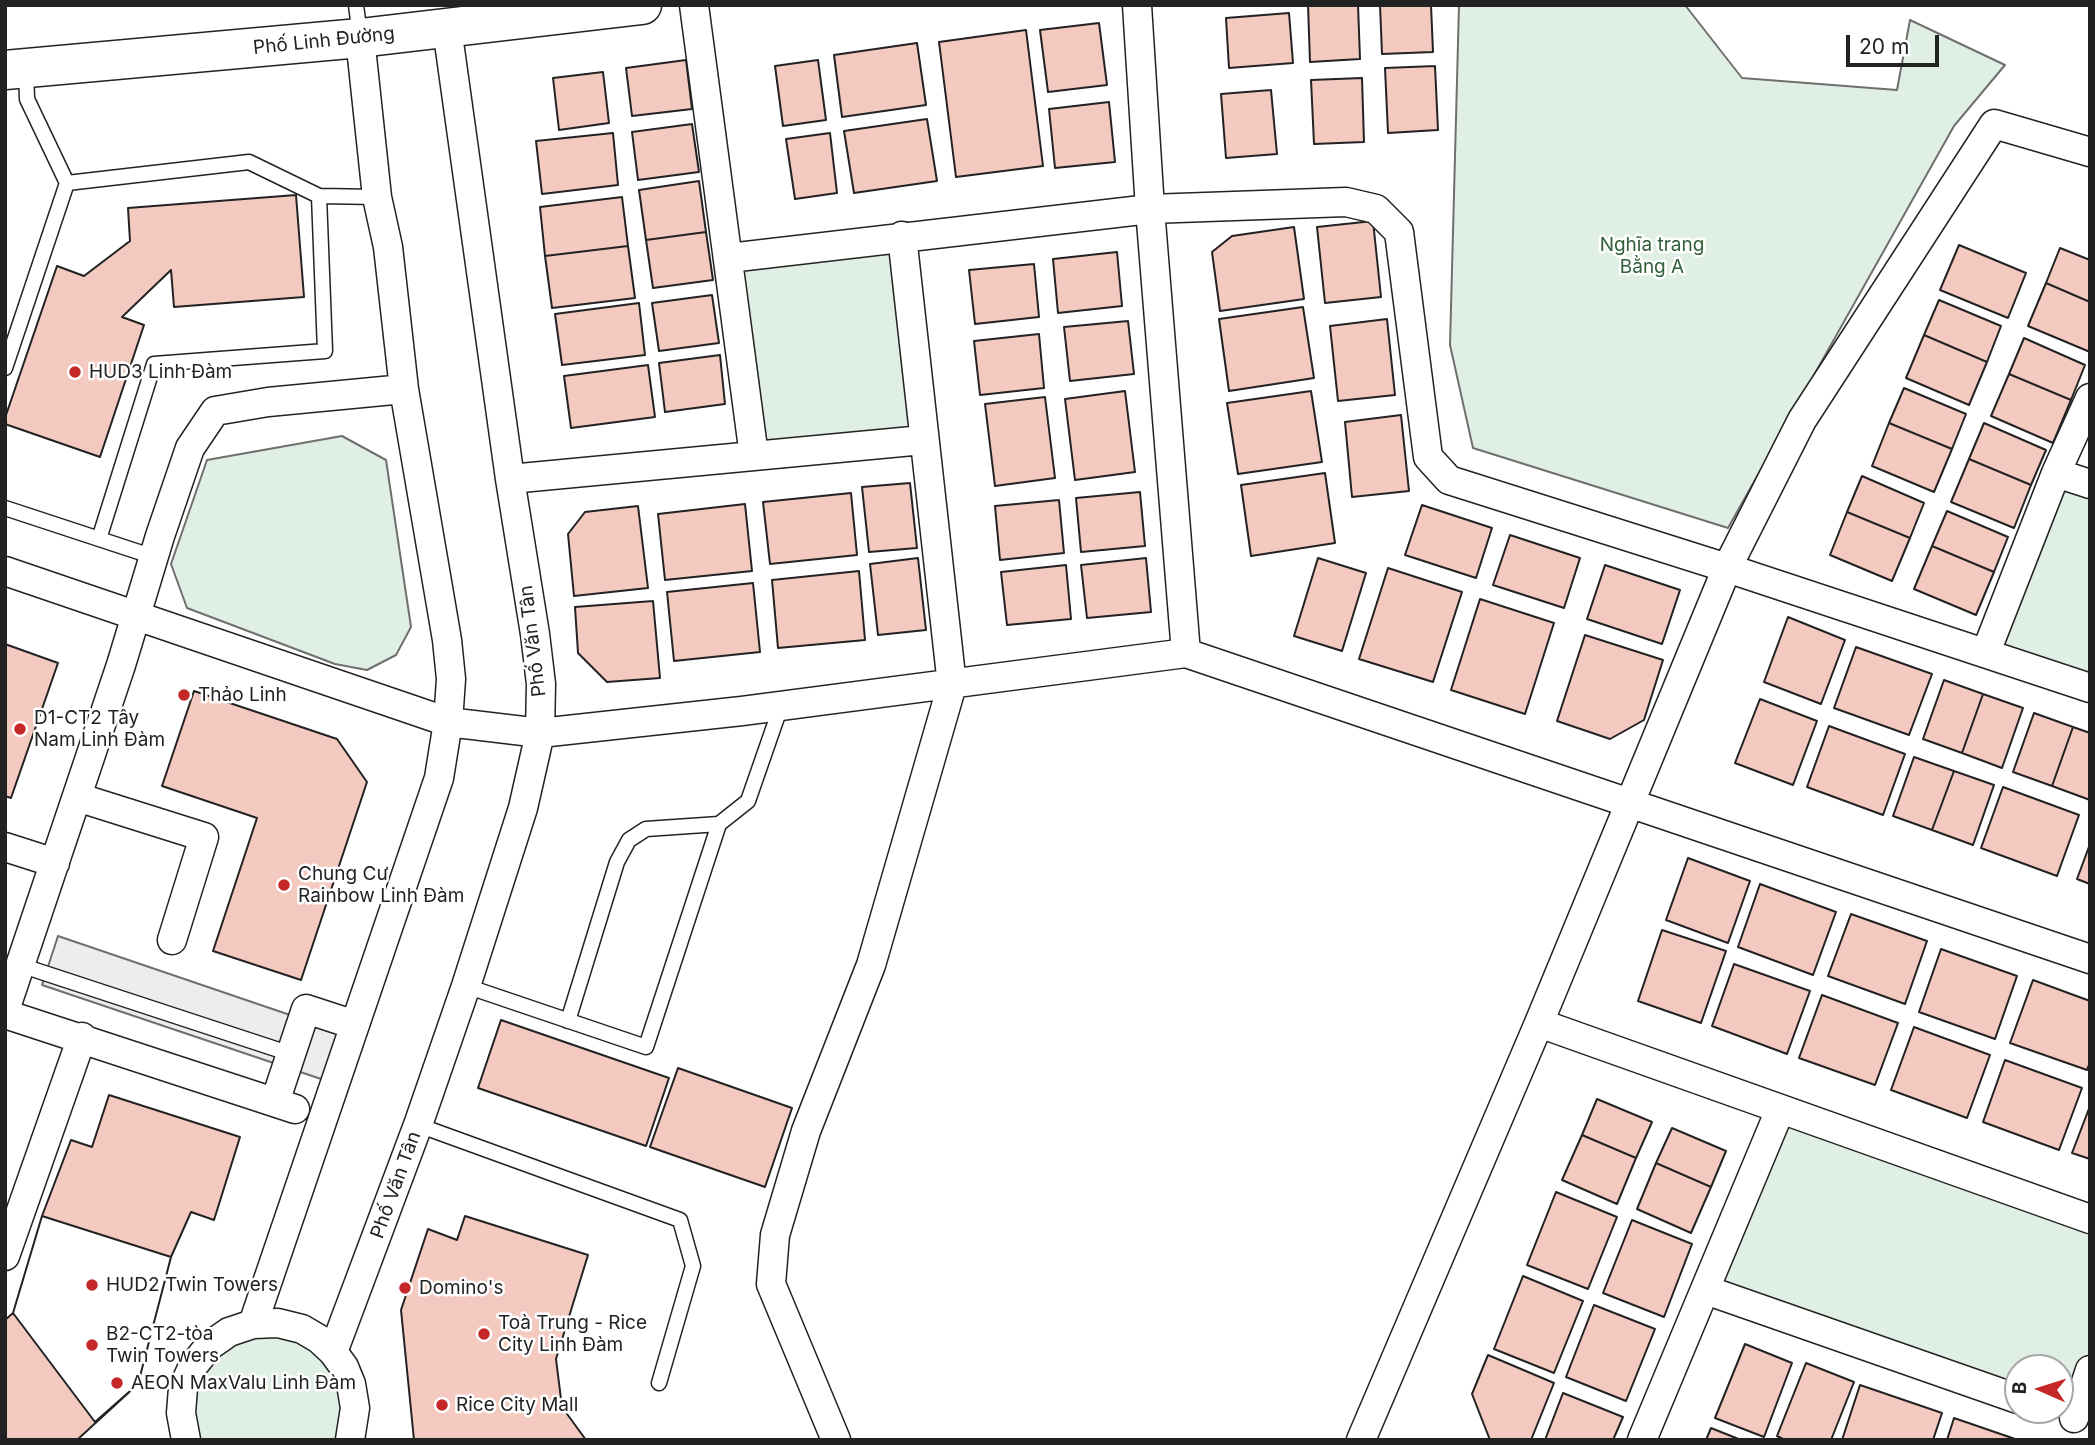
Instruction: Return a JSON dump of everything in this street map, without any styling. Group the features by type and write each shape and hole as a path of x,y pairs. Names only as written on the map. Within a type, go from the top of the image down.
{"street":[{"name":"Phố Linh Đường","path":"15,70 358,22 447,28 642,5"},
{"path":"694,5 754,456"},
{"path":"1136,5 1186,653"},
{"path":"253,1324 439,778 448,722 451,679 447,640 404,389 388,247 377,197 358,22"},
{"name":"Phố Văn Tân","path":"333,1352 418,1125 466,986 523,808 540,733 540,672 510,479 447,28"},
{"path":"1361,1440 1539,1023 1727,568 1802,420 1994,124 2090,152"},
{"path":"729,258 1150,209 1346,202 1376,209 1398,232 1428,457 1449,480 1986,652 2090,688"},
{"path":"836,1440 771,1284 775,1235 806,1131 871,965 952,685 902,236"},
{"path":"355,1025 306,1009 291,1054 285,1106 5,1012 190,448 215,411 268,402 404,389"},
{"path":"1986,652 2056,473 2090,398"},
{"path":"510,479 923,440"},
{"path":"2056,473 2090,484"},
{"path":"5,571 448,722 540,733 952,685 1186,653 2090,959"},
{"path":"77,797 204,837 172,940"},
{"path":"5,847 55,863"},
{"path":"1539,1023 2090,1220"},
{"path":"5,1256 82,1037"},
{"path":"1642,1440 1780,1110"},
{"path":"1706,1290 2004,1394"},
{"path":"186,1440 181,1413 183,1388 193,1366 209,1346 229,1332 253,1324 278,1323 302,1329 319,1339 344,1367 351,1384 355,1408 350,1440"},
{"path":"2074,1410 2090,1370"}],"lane":[{"path":"5,369 67,183 15,70"},
{"path":"67,183 250,162 319,196 377,197"},
{"path":"99,539 154,364 325,351 319,196"},
{"path":"5,508 154,557"},
{"path":"466,986 646,1047 719,824 747,801 781,706"},
{"path":"568,1021 617,862 629,840 646,829 719,824"},
{"path":"20,965 291,1054"},
{"path":"418,1125 680,1220 692,1266 659,1383"}],"green space":[{"name":"Nghĩa trang Bằng A","path":"1459,5 1685,5 1742,78 1897,90 1910,20 2005,65 1954,126 1728,528 1473,448 1450,345"},
{"path":"902,236 923,440 754,456 729,258"},
{"path":"342,436 386,460 411,627 396,655 367,670 335,664 187,608 171,564 207,460"},
{"path":"2056,473 2090,484 2090,688 1986,652"},
{"path":"1780,1110 2090,1219 2090,1370 2074,1418 2074,1354 2004,1354 2004,1394 1706,1290"},
{"path":"253,1324 333,1352 350,1440 186,1440 193,1366"}],"shaded area":[{"path":"58,936 343,1033 327,1081 42,985"}],"building":[{"path":"1308,5 1358,5 1360,59 1310,62"},
{"path":"1380,5 1431,5 1433,52 1382,54"},
{"path":"1289,13 1293,63 1229,68 1226,18"},
{"path":"1099,23 1107,85 1048,92 1040,30"},
{"path":"1026,30 1043,166 956,177 939,42"},
{"path":"917,43 926,105 842,117 834,55"},
{"path":"686,60 692,109 632,116 626,68"},
{"path":"818,60 826,120 783,126 775,66"},
{"path":"1435,66 1438,130 1388,133 1385,68"},
{"path":"603,72 609,123 559,130 553,78"},
{"path":"1362,78 1364,142 1314,144 1311,80"},
{"path":"1271,90 1277,154 1226,158 1221,94"},
{"path":"1109,102 1115,162 1055,168 1049,109"},
{"path":"927,119 937,181 854,193 844,131"},
{"path":"692,124 699,172 638,180 632,132"},
{"path":"613,133 618,185 542,194 536,141"},
{"path":"830,133 837,193 795,199 786,139"},
{"path":"699,181 706,232 646,240 639,190"},
{"name":"HUD3 Linh Đàm","path":"296,195 304,297 174,307 171,270 122,317 144,325 100,457 5,424 57,266 84,276 130,241 128,208"},
{"path":"622,197 628,246 545,256 540,207"},
{"path":"1373,221 1381,297 1325,303 1317,227"},
{"path":"1294,227 1304,299 1220,311 1212,252 1232,236"},
{"path":"706,232 713,280 653,288 646,240"},
{"path":"1959,245 2026,273 2008,318 1940,290"},
{"path":"628,246 635,298 552,308 545,256"},
{"path":"2060,248 2090,260 2090,302 2046,283"},
{"path":"1117,252 1122,306 1058,313 1053,259"},
{"path":"1034,264 1039,317 975,324 969,270"},
{"path":"2046,283 2090,302 2090,352 2028,326"},
{"path":"712,295 719,343 659,351 652,303"},
{"path":"1939,300 2001,326 1987,362 1924,335"},
{"path":"639,303 645,355 562,365 555,314"},
{"path":"1303,307 1314,378 1229,391 1219,319"},
{"path":"1387,319 1395,395 1338,401 1330,326"},
{"path":"1128,321 1134,374 1070,381 1064,327"},
{"path":"1039,334 1044,388 980,395 974,341"},
{"path":"1924,335 1987,362 1969,405 1906,378"},
{"path":"2024,338 2085,365 2071,400 2009,374"},
{"path":"720,355 725,404 665,412 659,363"},
{"path":"648,365 655,417 571,428 564,376"},
{"path":"2009,374 2071,400 2053,443 1991,416"},
{"path":"1904,388 1966,414 1952,449 1889,423"},
{"path":"1125,391 1135,472 1075,480 1065,399"},
{"path":"1311,391 1322,462 1238,474 1227,403"},
{"path":"1045,397 1055,478 995,486 985,404"},
{"path":"1401,415 1409,491 1352,497 1345,422"},
{"path":"1889,423 1952,449 1934,492 1872,466"},
{"path":"1984,423 2046,450 2031,485 1969,459"},
{"path":"1969,459 2031,485 2014,528 1951,502"},
{"path":"1325,473 1335,543 1251,556 1241,485"},
{"path":"1862,476 1924,503 1910,538 1847,512"},
{"path":"910,483 917,548 869,552 862,487"},
{"path":"1140,492 1145,546 1081,552 1076,498"},
{"path":"851,493 857,555 770,564 763,502"},
{"path":"1059,500 1064,553 1000,560 995,506"},
{"path":"745,504 752,571 665,580 658,514"},
{"path":"1422,505 1492,528 1476,578 1405,555"},
{"path":"638,506 648,588 574,596 568,534 585,512"},
{"path":"1947,511 2008,537 1994,572 1932,546"},
{"path":"1847,512 1910,538 1892,581 1830,555"},
{"path":"1510,535 1580,558 1564,608 1493,585"},
{"path":"1932,546 1994,572 1976,615 1914,589"},
{"path":"918,558 926,630 878,635 870,564"},
{"path":"1146,558 1151,612 1087,618 1081,565"},
{"path":"1318,558 1366,573 1342,651 1294,636"},
{"path":"1066,565 1071,619 1007,625 1001,572"},
{"path":"1605,565 1680,590 1662,644 1587,619"},
{"path":"1388,568 1462,592 1433,682 1359,659"},
{"path":"859,571 865,640 778,648 772,580"},
{"path":"753,583 760,652 674,661 667,592"},
{"path":"1480,599 1554,623 1525,714 1451,690"},
{"path":"653,601 660,678 607,682 578,653 575,607"},
{"path":"1788,617 1845,640 1821,704 1764,682"},
{"path":"1585,635 1663,660 1644,720 1610,739 1557,721"},
{"name":"D1-CT2 Tây Nam Linh Đàm","path":"5,644 58,663 11,798 5,796"},
{"path":"1856,647 1932,674 1909,735 1834,708"},
{"path":"1944,680 1983,694 1962,753 1923,739"},
{"name":"Chung Cư Rainbow Linh Đàm","path":"194,691 337,739 367,782 301,980 213,951 257,818 162,786"},
{"path":"1983,694 2023,708 2002,768 1962,753"},
{"path":"1760,699 1817,721 1793,785 1735,763"},
{"path":"2034,713 2073,727 2052,786 2013,772"},
{"path":"1829,726 1905,754 1883,815 1807,787"},
{"path":"2073,727 2090,733 2090,800 2052,786"},
{"path":"1914,757 1954,771 1932,830 1893,816"},
{"path":"1954,771 1994,785 1973,845 1932,830"},
{"path":"2003,787 2079,815 2057,876 1981,848"},
{"path":"2090,844 2090,884 2077,879"},
{"path":"1688,858 1750,881 1728,943 1666,920"},
{"path":"1760,884 1836,912 1813,975 1738,947"},
{"path":"1851,914 1927,941 1905,1004 1828,976"},
{"path":"1662,930 1726,951 1701,1023 1638,1001"},
{"path":"1941,949 2017,976 1995,1039 1919,1012"},
{"path":"1734,964 1810,991 1787,1054 1712,1026"},
{"path":"2033,980 2090,1001 2090,1062 2087,1070 2010,1043"},
{"path":"1822,995 1898,1023 1875,1085 1799,1058"},
{"path":"501,1020 669,1078 646,1146 478,1088"},
{"path":"1914,1027 1990,1055 1967,1118 1891,1090"},
{"path":"2005,1060 2082,1088 2059,1150 1983,1122"},
{"path":"678,1068 792,1108 765,1187 650,1147"},
{"name":"HUD2 Twin Towers","path":"109,1095 240,1137 214,1220 191,1212 171,1257 138,1384 77,1440 5,1440 5,1320 13,1313 42,1216 71,1140 92,1147"},
{"path":"1597,1099 1652,1122 1636,1158 1582,1135"},
{"path":"2090,1106 2090,1159 2072,1153"},
{"path":"1672,1128 1726,1151 1711,1187 1656,1163"},
{"path":"1582,1135 1636,1158 1617,1204 1562,1180"},
{"path":"1656,1163 1711,1187 1691,1233 1637,1209"},
{"path":"1556,1192 1617,1217 1588,1289 1527,1265"},
{"name":"B2-CT2-tòa Twin Towers","path":"42,1216 171,1257 138,1384 95,1422 13,1313"},
{"name":"Toà Trung - Rice City Linh Đàm","path":"465,1216 588,1255 556,1359 562,1407 586,1440 414,1440 401,1310 428,1229 457,1240"},
{"path":"1632,1220 1692,1244 1664,1317 1603,1293"},
{"path":"1523,1276 1583,1301 1554,1373 1494,1349"},
{"path":"1594,1305 1655,1329 1626,1401 1566,1377"},
{"path":"1745,1344 1792,1363 1764,1437 1715,1418"},
{"path":"1488,1355 1554,1383 1531,1440 1490,1440 1472,1394"},
{"path":"1806,1363 1854,1382 1831,1440 1785,1440 1777,1436"},
{"path":"1860,1385 1942,1413 1933,1440 1842,1440"},
{"path":"1563,1393 1623,1417 1613,1440 1545,1440"},
{"path":"1954,1418 2018,1440 1947,1440"},
{"path":"1711,1428 1741,1440 1706,1440"}],"place":[{"name":"HUD3 Linh Đàm","path":"75,372"},
{"name":"Thảo Linh","path":"184,695"},
{"name":"D1-CT2 Tây Nam Linh Đàm","path":"20,729"},
{"name":"Chung Cư Rainbow Linh Đàm","path":"284,885"},
{"name":"HUD2 Twin Towers","path":"92,1285"},
{"name":"Domino's","path":"405,1288"},
{"name":"Toà Trung - Rice City Linh Đàm","path":"484,1334"},
{"name":"B2-CT2-tòa Twin Towers","path":"92,1345"},
{"name":"AEON MaxValu Linh Đàm","path":"117,1383"},
{"name":"Rice City Mall","path":"442,1405"}]}
